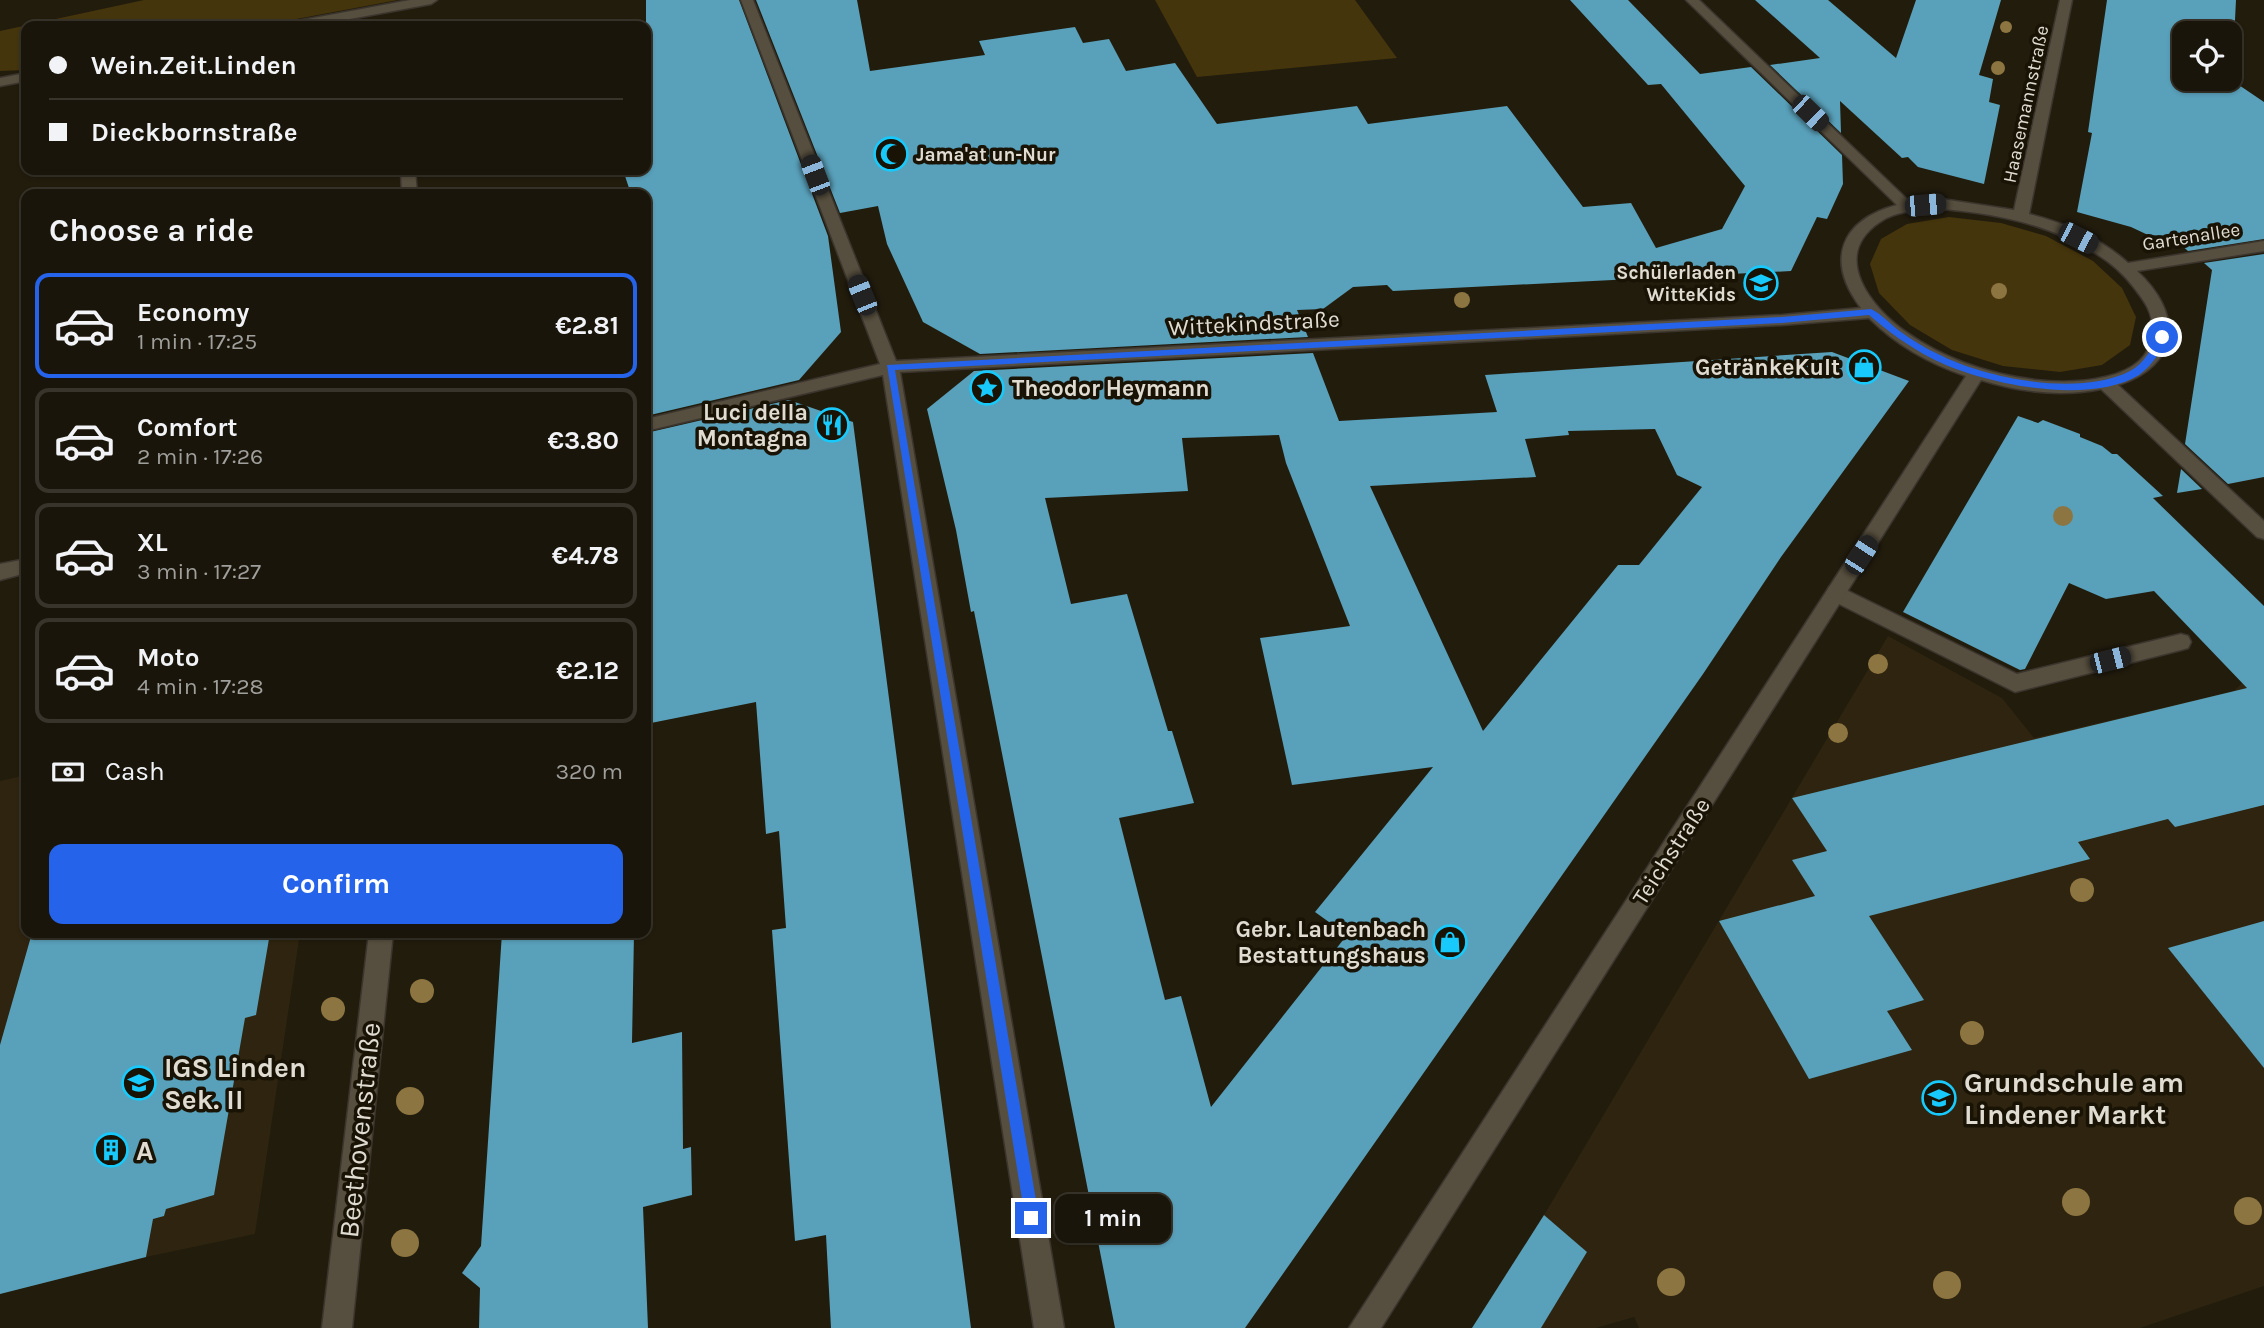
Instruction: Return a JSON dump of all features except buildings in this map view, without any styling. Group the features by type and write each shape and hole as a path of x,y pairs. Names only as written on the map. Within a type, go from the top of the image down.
{"street":[{"path":"328,21 393,12 431,0"},
{"path":"747,0 890,367 1049,1328"},
{"path":"1692,0 1907,207"},
{"name":"Haasemannstraße","path":"2021,215 2066,0"},
{"path":"0,82 21,78"},
{"path":"1955,205 2021,215 2060,229 2095,247 2125,268 2147,290 2160,314 2162,337 2153,357 2135,373 2105,383 2067,388 2023,384 1977,373 1936,357 1899,336 1871,312 1852,284 1846,257 1855,235 1876,218 1907,207 1955,205"},
{"name":"Gartenallee","path":"2125,268 2264,246"},
{"name":"Wittekindstraße","path":"651,424 890,367 1782,320 1871,312"},
{"name":"Teichstraße","path":"1364,1328 1977,373"},
{"path":"2105,383 2264,532"},
{"path":"0,572 21,567"},
{"path":"1836,593 2015,683 2181,642"},
{"name":"Beethovenstraße","path":"337,1328 381,938"}],"shaded area":[{"path":"144,0 398,0 286,21 46,21"},
{"path":"1155,0 1355,0 1397,58 1197,77"},
{"path":"21,26 21,70 0,71 0,31"},
{"path":"1949,217 2001,223 2046,236 2093,261 2122,288 2136,317 2130,345 2102,365 2060,372 2003,366 1952,350 1910,325 1879,293 1870,264 1881,239 1907,224"},
{"name":"Grundschule am Lindener Markt","path":"1888,636 2002,698 2034,738 2234,691 2242,683 2264,678 2264,1286 2140,1328 1639,1328 1634,1317 1596,1328 1541,1328 1587,1252 1544,1215"},
{"name":"IGS Linden Sek. II","path":"21,776 21,938 299,938 255,1234 146,1257 0,1294 0,781"}],"place":[{"name":"Jama'at un-Nur","path":"891,154"},
{"name":"Schülerladen WitteKids","path":"1761,283"},
{"name":"GetränkeKult","path":"1864,367"},
{"name":"Theodor Heymann","path":"987,388"},
{"name":"Luci della Montagna","path":"832,425"},
{"name":"Gebr. Lautenbach Bestattungshaus","path":"1450,942"},
{"name":"IGS Linden Sek. II","path":"139,1083"},
{"name":"Grundschule am Lindener Markt","path":"1939,1098"},
{"name":"A","path":"111,1150"}],"route":[{"path":"1031,1218 890,367 1782,320 1871,312 1899,336 1956,365 2023,384 2067,388 2105,383 2135,373 2153,357 2162,337"}]}
